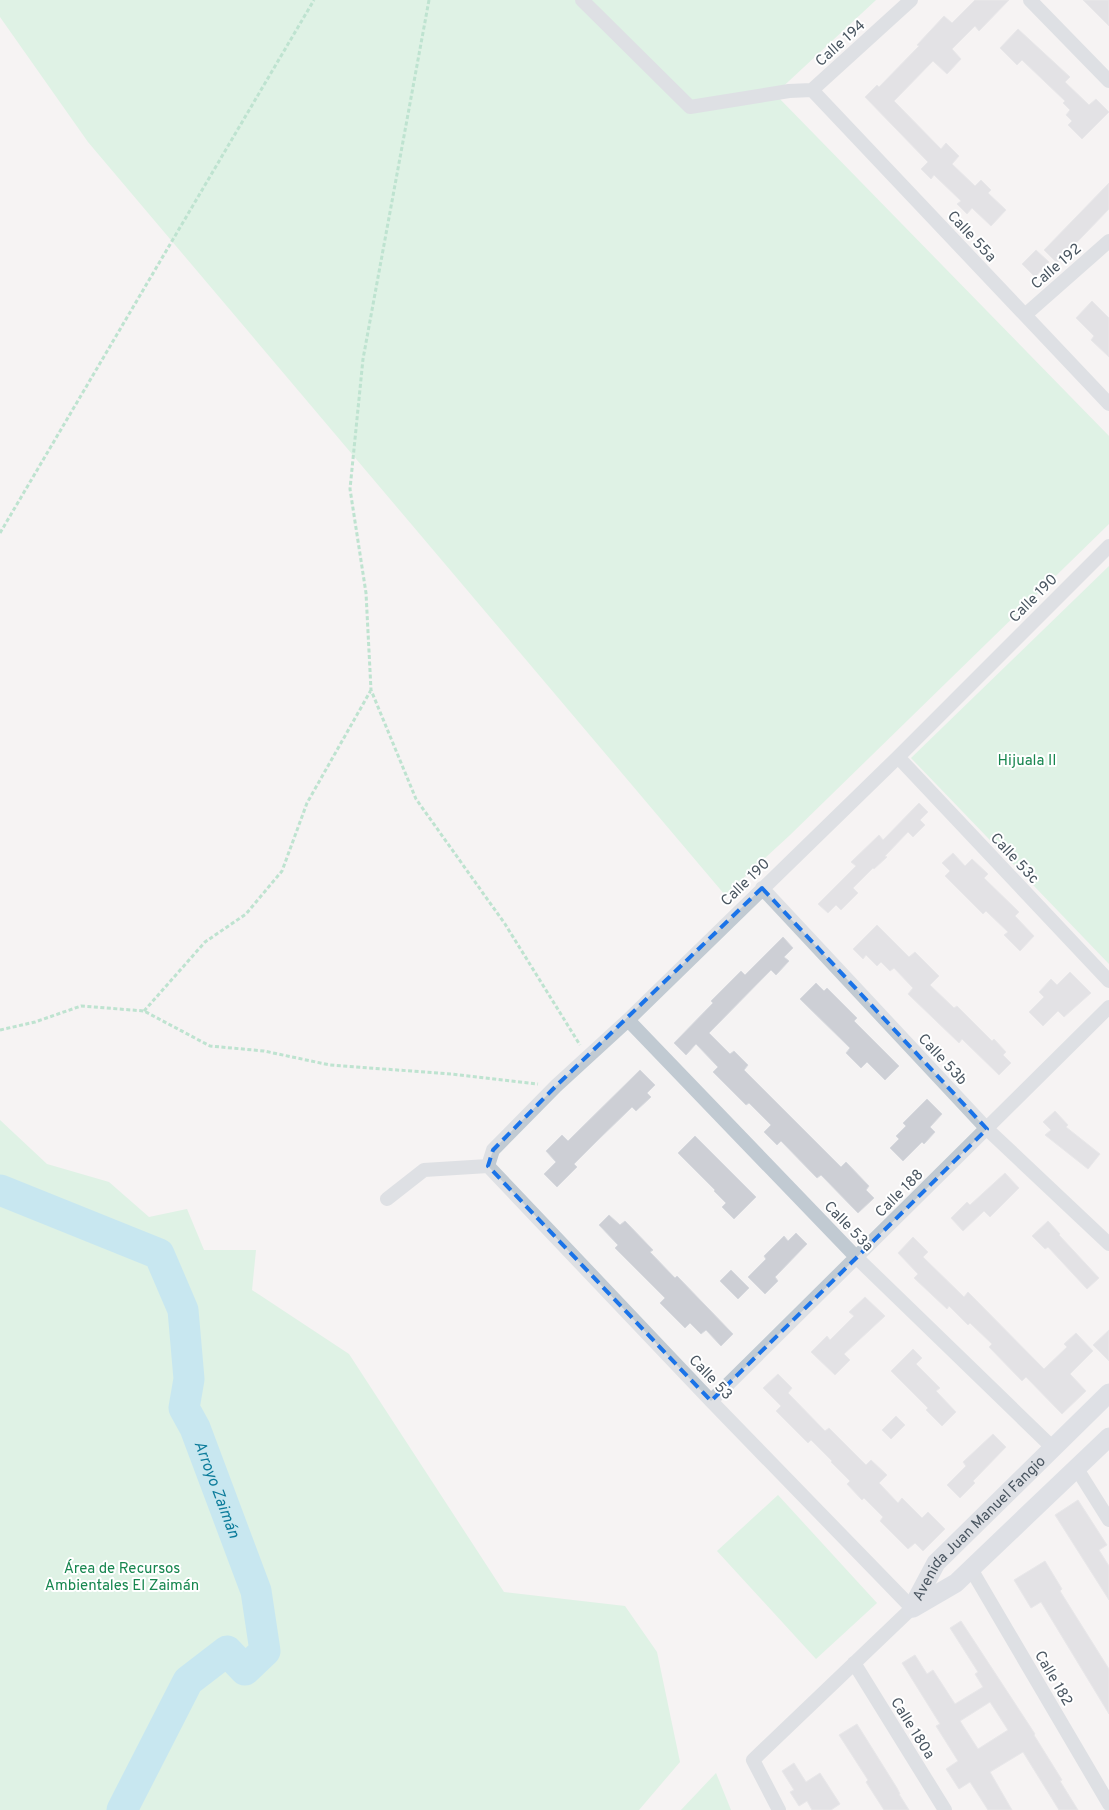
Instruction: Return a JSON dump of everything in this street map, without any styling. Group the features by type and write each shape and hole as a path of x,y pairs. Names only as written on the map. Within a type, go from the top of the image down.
{"main road":[{"name":"Avenida Juan Manuel Fangio","path":"912,1608 936,1563 1109,1393"},
{"name":"Avenida Juan Manuel Fangio","path":"912,1608 956,1583 1109,1437"}],"street":[{"path":"582,0 690,108 789,91 812,90"},
{"name":"Calle 194","path":"812,90 911,0"},
{"path":"1030,0 1109,82"},
{"name":"Calle 55a","path":"812,90 1109,404"},
{"name":"Calle 192","path":"1024,315 1109,242"},
{"name":"Calle 190","path":"488,1166 493,1150 556,1086 628,1020 898,757 1109,546"},
{"name":"Calle 53c","path":"898,757 1109,980"},
{"name":"Calle 53b","path":"762,888 987,1129 1109,1244"},
{"name":"Calle 188","path":"711,1401 1109,1007"},
{"name":"Calle 53a","path":"628,1020 857,1258 1053,1448"},
{"path":"387,1199 424,1170 488,1166"},
{"name":"Calle 53","path":"488,1166 711,1401 912,1608"},
{"path":"1077,1469 1109,1520"},
{"name":"Calle 182","path":"971,1569 1109,1804"},
{"path":"779,1810 752,1760 912,1608"},
{"name":"Calle 180a","path":"854,1663 945,1810"}],"path":[{"path":"0,533 314,0"},
{"path":"429,0 363,359 350,489 366,593 371,690 416,799 505,924 587,1057"},
{"path":"144,1011 205,942 246,914 282,871 307,802 371,690"},
{"path":"0,1030 35,1022 81,1006 144,1011 210,1046 264,1051 330,1065 451,1074 556,1086"}],"highlighted area":[{"path":"762,888 987,1129 711,1401 488,1166 493,1150 556,1086"}],"green space":[{"path":"0,0 876,0 775,94 1109,436 1109,524 790,835 725,895 88,142 0,17"},
{"name":"Hijuala II","path":"1109,566 1109,964 911,758"},
{"name":"Área de Recursos Ambientales El Zaimán","path":"0,1120 47,1164 109,1182 149,1217 187,1209 204,1250 256,1250 252,1290 349,1354 504,1592 625,1606 657,1652 680,1762 639,1810 0,1810"},
{"path":"778,1495 877,1603 816,1659 717,1551"},
{"path":"716,1773 731,1810 681,1810"}],"building":[{"path":"975,0 1009,0 979,31 975,26 952,49 961,59 947,74 933,61 894,101 941,149 946,143 959,156 952,164 975,186 981,180 991,190 988,193 1006,210 991,226 972,208 967,214 957,204 961,201 934,175 931,179 921,169 928,162 865,97 877,85 879,87 919,46 917,45 944,16 952,23"},
{"path":"1083,0 1109,0 1109,26"},
{"path":"1018,29 1070,77 1065,82 1089,105 1096,99 1109,112 1082,139 1068,125 1072,121 1066,115 1070,110 1063,103 1065,101 1022,60 1017,65 1000,48"},
{"path":"1109,183 1109,209 1057,263 1044,250"},
{"path":"1036,250 1049,262 1035,277 1022,264"},
{"path":"1092,301 1109,318 1109,357 1091,340 1094,336 1076,318"},
{"path":"919,803 928,812 920,820 925,825 913,837 908,832 885,856 887,857 853,888 858,893 841,910 836,905 828,913 818,904 856,866 851,862 879,835 883,840"},
{"path":"953,853 965,866 972,859 988,874 984,878 1019,912 1015,916 1034,936 1020,951 1004,935 1008,932 986,911 983,914 945,876 950,871 942,863"},
{"path":"877,925 909,957 915,952 939,976 930,985 954,1008 957,1006 992,1041 994,1039 1006,1052 1003,1055 1011,1063 999,1075 962,1039 959,1043 908,994 913,988 894,968 890,971 881,962 877,966 866,955 863,959 853,949"},
{"path":"783,937 793,948 784,957 789,961 776,975 771,970 709,1033 730,1054 734,1051 748,1065 744,1070 841,1167 846,1162 869,1186 866,1190 874,1198 858,1213 821,1175 817,1178 781,1141 777,1145 764,1132 771,1125 749,1103 746,1105 713,1072 718,1067 696,1044 686,1055 674,1043 713,1003 711,1001 741,971 745,975"},
{"path":"1070,972 1091,993 1064,1017 1058,1011 1043,1026 1029,1012 1044,997 1039,992 1051,979 1057,985"},
{"path":"816,983 824,991 827,988 857,1018 854,1021 899,1066 885,1080 867,1062 861,1068 846,1053 850,1048 800,999"},
{"path":"640,1070 655,1085 647,1093 651,1097 636,1111 632,1107 574,1164 577,1167 557,1187 544,1174 556,1162 546,1151 562,1135 568,1141"},
{"path":"927,1099 942,1114 930,1127 935,1132 924,1144 922,1142 903,1161 890,1148 899,1139 896,1136 906,1126 903,1123"},
{"path":"1055,1111 1068,1125 1066,1127 1100,1154 1088,1169 1045,1135 1051,1130 1043,1122"},
{"path":"695,1136 756,1197 734,1219 722,1207 726,1203 715,1190 678,1153"},
{"path":"1005,1173 1019,1188 990,1217 984,1211 963,1231 951,1218 967,1202 970,1205"},
{"path":"609,1215 620,1225 625,1221 653,1250 650,1252 675,1278 677,1276 733,1334 721,1346 706,1330 701,1334 690,1323 685,1328 660,1303 665,1298 615,1248 618,1245 599,1225"},
{"path":"1048,1221 1099,1278 1087,1289 1048,1247 1045,1249 1032,1236"},
{"path":"796,1233 807,1244 775,1277 778,1281 765,1294 748,1277 766,1259 764,1256 784,1236 788,1241"},
{"path":"913,1237 928,1252 923,1257 964,1297 968,1292 1044,1369 1067,1347 1064,1344 1076,1333 1093,1351 1070,1374 1086,1391 1062,1414 1026,1377 1022,1381 989,1347 992,1344 970,1323 968,1325 949,1306 947,1309 914,1278 918,1274 898,1253"},
{"path":"731,1270 749,1288 738,1299 720,1281"},
{"path":"865,1297 885,1316 844,1354 850,1360 835,1375 811,1352 827,1336 830,1340 854,1316 849,1312"},
{"path":"1109,1330 1109,1361 1093,1345"},
{"path":"913,1349 922,1358 916,1364 940,1388 936,1391 956,1412 942,1426 926,1410 928,1408 891,1371"},
{"path":"778,1374 792,1388 788,1393 825,1431 829,1428 866,1465 871,1460 887,1475 879,1483 898,1503 902,1498 922,1518 928,1512 945,1529 923,1551 915,1543 908,1549 880,1521 883,1517 864,1498 862,1500 847,1484 850,1481 832,1461 811,1440 808,1443 776,1411 781,1406 763,1388"},
{"path":"896,1416 905,1425 891,1439 882,1430"},
{"path":"993,1434 1006,1447 973,1481 975,1483 960,1498 947,1485 966,1466 963,1462"},
{"path":"1078,1500 1107,1545 1099,1550 1109,1566 1109,1600 1055,1515"},
{"path":"1045,1561 1062,1589 1060,1591 1109,1669 1109,1714 1041,1602 1031,1608 1014,1580"},
{"path":"961,1621 1035,1734 1078,1810 1059,1810 1023,1752 990,1772 1012,1810 988,1810 970,1782 959,1789 946,1769 958,1761 936,1726 940,1724 902,1663 915,1655 927,1674 933,1670 955,1704 983,1687 975,1674 978,1672 950,1628","holes":["990,1702 1008,1730 978,1749 960,1721"]},
{"path":"857,1724 909,1810 884,1810 866,1782 868,1780 839,1735"},
{"path":"794,1763 806,1782 820,1773 840,1804 831,1810 812,1810 807,1801 799,1806 790,1792 794,1790 782,1771"}],"waterway":[{"name":"Arroyo Zaimán","path":"0,1190 159,1254 183,1310 189,1379 184,1408 195,1428 256,1591 265,1651 245,1670 227,1651 188,1681 122,1810"}]}
